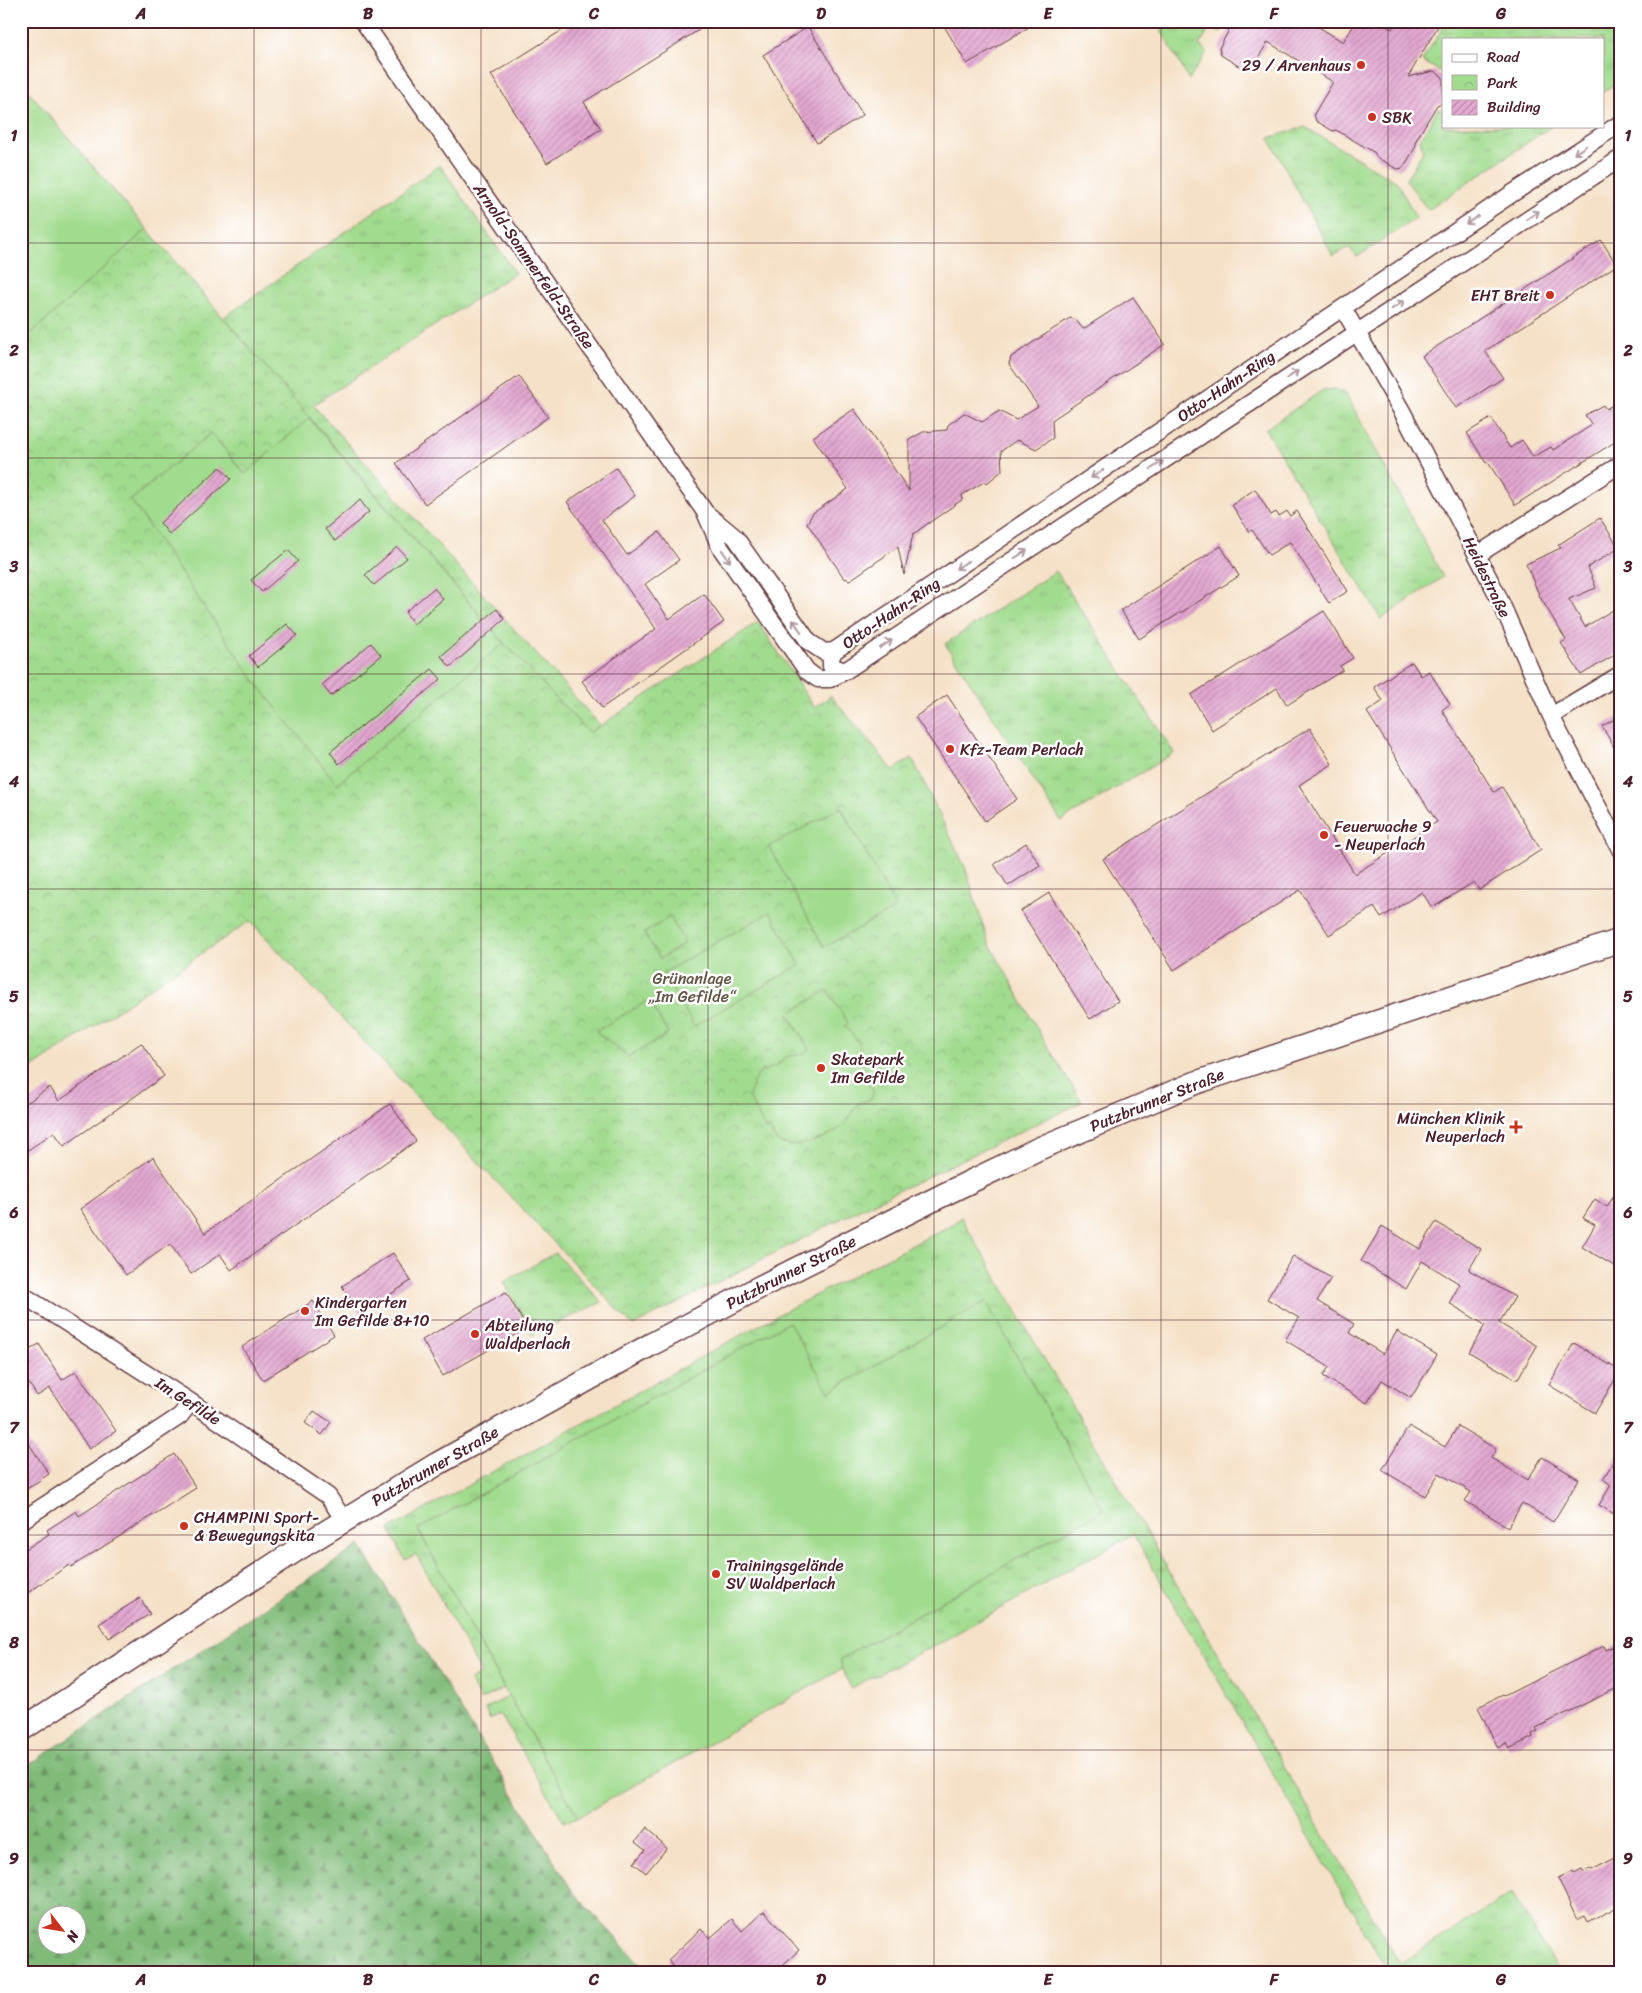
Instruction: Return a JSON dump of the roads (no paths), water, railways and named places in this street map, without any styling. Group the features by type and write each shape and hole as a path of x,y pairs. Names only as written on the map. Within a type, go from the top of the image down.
{"main road":[{"name":"Putzbrunner Straße","path":"21,1730 344,1520 495,1431 760,1287 1038,1149 1195,1083 1621,940"}],"street":[{"name":"Arnold-Sommerfeld-Straße","path":"363,21 705,512 720,547 807,671 818,679 830,679 845,671"},
{"name":"Otto-Hahn-Ring","path":"1621,123 1513,193 834,651 831,658 831,666 845,671 1621,158"},
{"name":"Heidestraße","path":"1343,308 1403,413 1498,596 1551,716 1621,852"},
{"path":"1477,555 1621,464"},
{"name":"Arnold-Sommerfeld-Straße","path":"705,512 735,537 809,642 824,652 834,651"},
{"path":"1551,716 1621,674"},
{"name":"Im Gefilde","path":"21,1294 191,1402 328,1496 344,1520"},
{"path":"21,1521 180,1416 191,1402"}],"place":[{"name":"29 / Arvenhaus","path":"1361,65"},
{"name":"SBK","path":"1372,117"},
{"name":"EHT Breit","path":"1550,295"},
{"name":"Kfz-Team Perlach","path":"950,749"},
{"name":"Feuerwache 9 - Neuperlach","path":"1324,835"},
{"name":"Skatepark Im Gefilde","path":"821,1068"},
{"name":"München Klinik Neuperlach","path":"1516,1127"},
{"name":"Kindergarten Im Gefilde 8+10","path":"305,1311"},
{"name":"Abteilung Waldperlach","path":"475,1334"},
{"name":"CHAMPINI Sport- & Bewegungskita","path":"184,1526"},
{"name":"Trainingsgelände SV Waldperlach","path":"716,1574"}],"park label":[{"name":"Grünanlage „Im Gefilde“","path":"692,987"}]}
